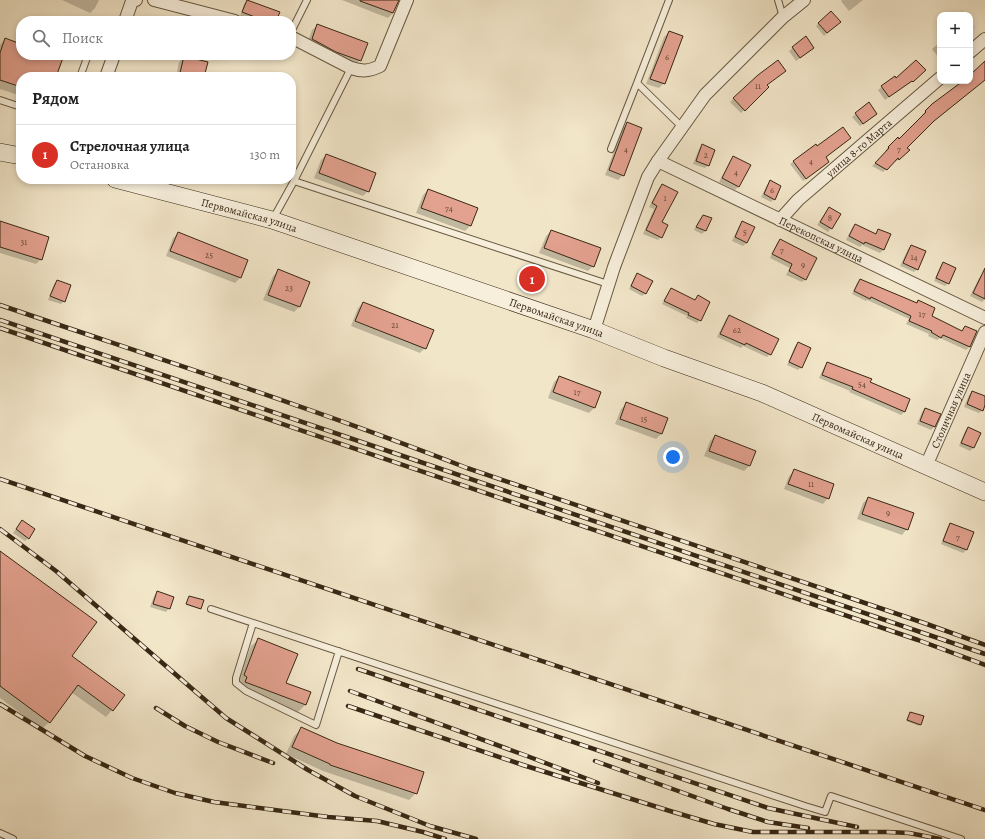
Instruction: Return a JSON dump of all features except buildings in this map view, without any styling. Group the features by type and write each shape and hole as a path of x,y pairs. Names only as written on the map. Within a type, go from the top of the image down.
{"main road":[{"path":"0,152 16,155"},
{"name":"Первомайская улица","path":"134,184 272,220 594,330 664,358 762,393 985,492"}],"street":[{"path":"127,16 132,1 136,0"},
{"path":"154,0 216,16"},
{"path":"296,40 351,68 361,71 371,70 380,66 407,0"},
{"path":"594,330 608,284 648,177 658,160 705,95 783,17 804,0"},
{"path":"973,49 985,39"},
{"path":"108,72 112,60"},
{"name":"улица 8-го Марта","path":"780,220 798,200 937,81"},
{"name":"Перекопская улица","path":"658,160 985,318"},
{"name":"Столичная улица","path":"926,466 985,332"}],"lane":[{"path":"296,22 307,0"},
{"path":"611,149 669,0"},
{"path":"778,0 783,17"},
{"path":"82,72 86,60"},
{"path":"296,177 351,68"},
{"path":"637,83 682,127"},
{"path":"0,100 16,105"},
{"path":"296,182 608,284"},
{"path":"272,220 292,184"},
{"path":"211,609 805,806 825,812 831,796 961,839"},
{"path":"253,623 236,678 236,683 246,691 316,725 339,651"},
{"path":"0,833 12,839"}],"railway":[{"path":"0,305 293,404 467,468 985,645"},
{"path":"0,320 985,654"},
{"path":"0,328 918,640 985,665"},
{"path":"0,479 985,810"},
{"path":"0,529 56,571 226,718 308,770 355,796 430,826 476,839"},
{"path":"358,669 768,808 857,827"},
{"path":"350,691 598,783"},
{"path":"0,704 85,756 132,778 175,793 214,802 328,817 377,821 445,839"},
{"path":"348,706 523,765 714,824 753,832 887,832 909,833 940,839"},
{"path":"156,708 185,726 218,742 273,763"},
{"path":"595,761 768,822 808,828"}],"place":[{"name":"Стрелочная улица","path":"532,279"}]}
